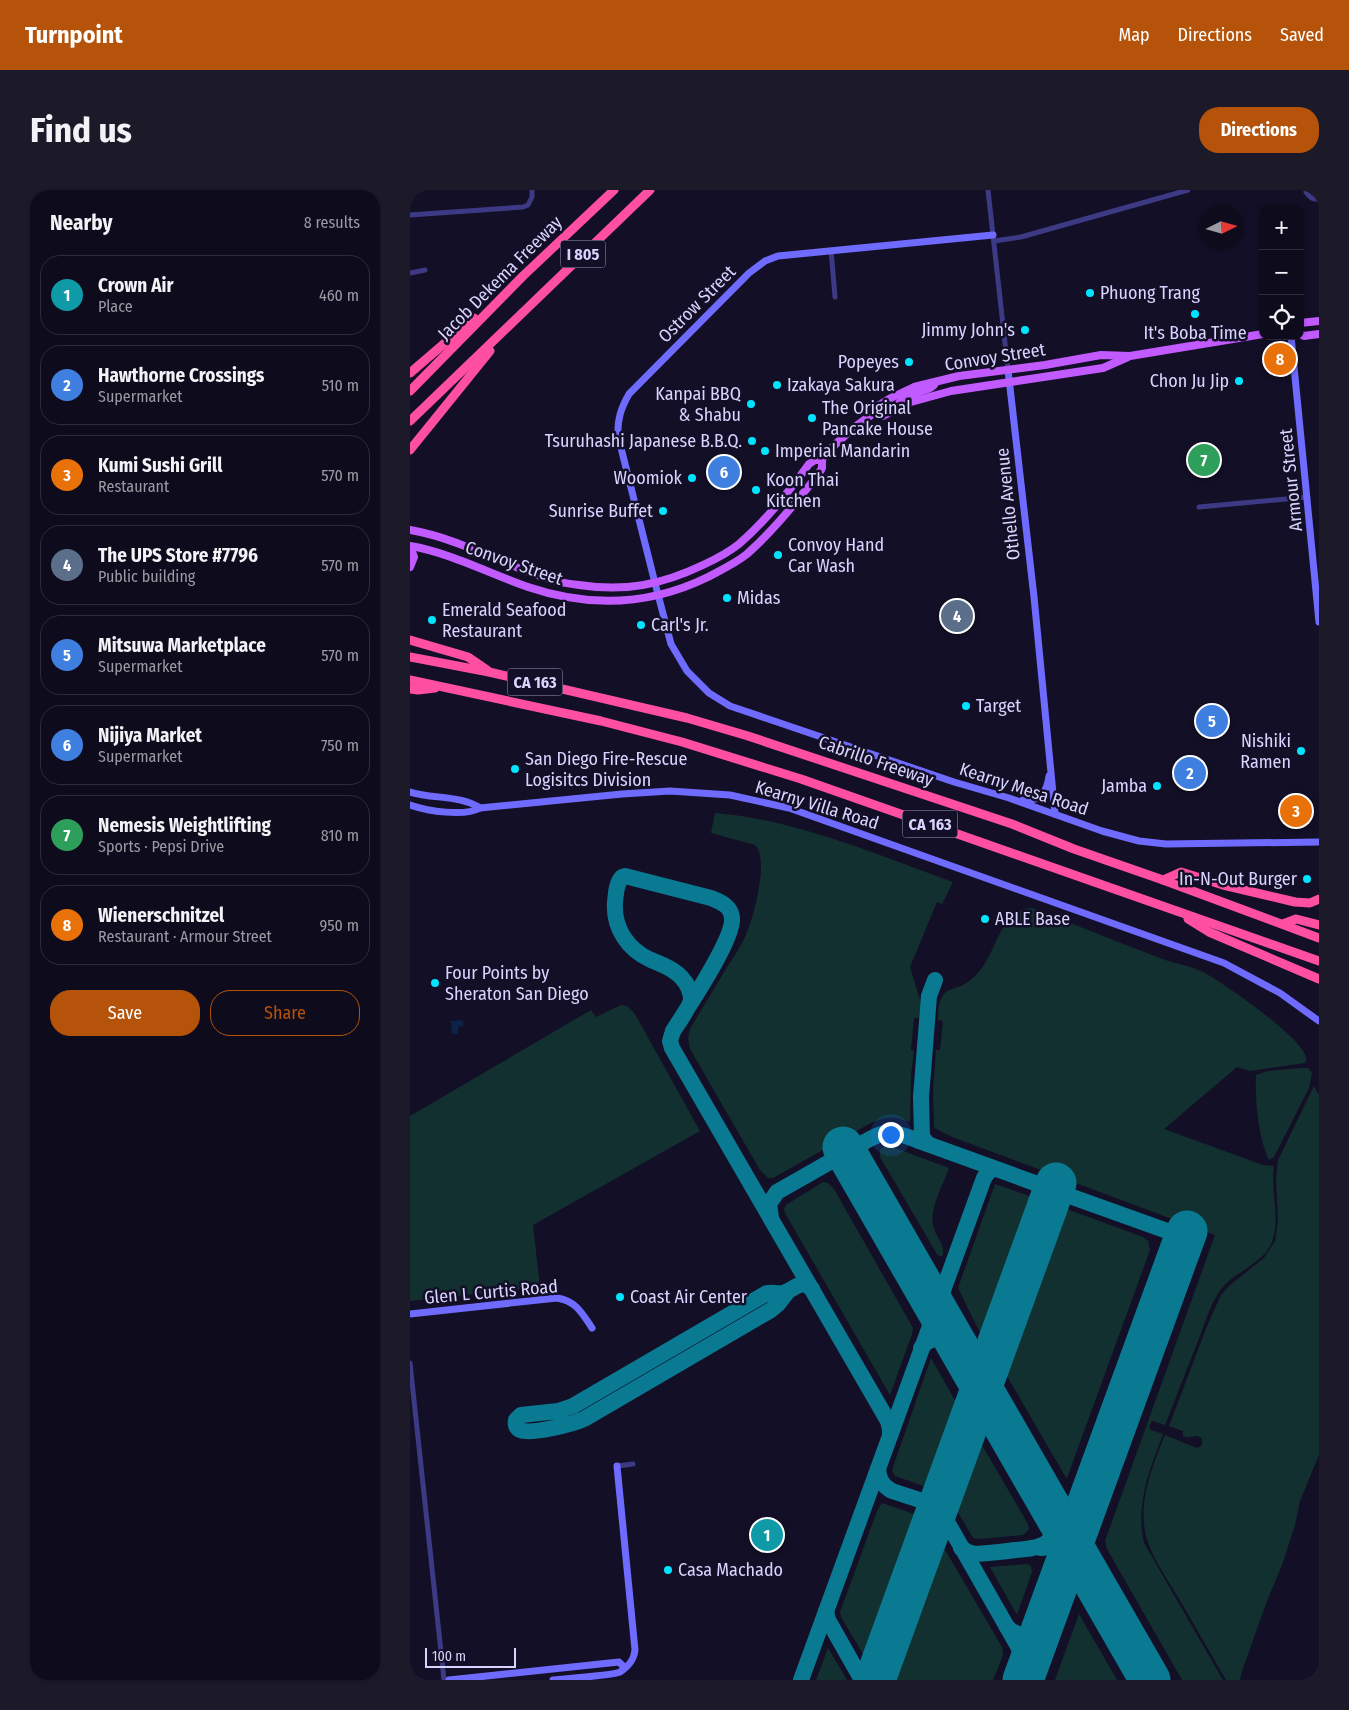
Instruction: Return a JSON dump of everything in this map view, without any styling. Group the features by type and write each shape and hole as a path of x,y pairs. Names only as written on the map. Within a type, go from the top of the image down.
{"highway":[{"name":"Jacob Dekema Freeway","path":"410,390 523,276 614,190"},
{"name":"I 805","path":"410,421 650,190"},
{"path":"410,373 523,276"},
{"path":"410,450 516,318"},
{"path":"410,640 468,657 489,672"},
{"name":"Cabrillo Freeway","path":"410,657 489,672 687,718 748,736 1012,824 1074,849 1319,938"},
{"name":"CA 163","path":"410,680 601,721 682,742 801,778 1319,961"},
{"path":"410,689 443,687"},
{"path":"1163,880 1182,872 1223,885 1295,902 1310,903 1319,899"},
{"path":"1175,911 1209,932 1319,979"},
{"path":"1283,924 1296,919 1319,925"}],"main road":[{"path":"1304,322 1319,320"},
{"path":"1304,336 1319,334"},
{"name":"Convoy Street","path":"410,545 441,553 528,587 554,594 617,602 658,596 674,592 701,580 746,554 779,524 818,475 822,468 822,460 832,448 852,429 874,413 878,406 891,398 914,388 959,376 1101,355 1130,356 1259,335"},
{"name":"Convoy Street","path":"874,413 883,416 911,402 951,391 1103,368 1130,356"},
{"path":"897,410 897,404 901,399 930,388 937,382"},
{"name":"Convoy Street","path":"412,530 448,539 557,582 617,589 642,586 669,580 695,569 738,545 770,515 809,464 815,460 822,460"},
{"path":"410,568 414,557 410,545 412,530"}],"street":[{"path":"410,215 523,207 528,205 532,197 532,190"},
{"name":"Othello Avenue","path":"988,190 1051,761 1055,814"},
{"path":"993,238 1021,237 1188,190"},
{"path":"1306,192 1310,197 1318,199"},
{"name":"Ostrow Street","path":"654,583 618,436 621,409 629,394 749,273 765,261 778,256 832,250 993,238"},
{"path":"832,250 835,297"},
{"path":"410,273 425,270"},
{"name":"Armour Street","path":"1291,340 1319,622"},
{"path":"1199,507 1308,497"},
{"name":"Kearny Mesa Road","path":"654,583 671,644 687,671 709,693 730,706 954,782 1009,798 1138,841 1155,843 1319,842"},
{"path":"1009,798 1030,800 1042,795 1046,791 1051,761"},
{"name":"Kearny Villa Road","path":"410,805 419,808 472,813 480,808 670,791 730,795 781,806 1010,885 1224,962 1280,993 1319,1021"},
{"name":"Kearny Villa Road","path":"410,792 422,796 472,803 480,808"},
{"name":"Glen L Curtis Road","path":"410,1314 557,1298 564,1299 579,1308 592,1328"},
{"path":"410,1363 444,1680"},
{"path":"553,1680 620,1672 632,1662 635,1650 617,1466 633,1464"},
{"path":"449,1680 619,1662 624,1667"}],"green space":[{"path":"715,813 746,817 806,831 953,882 942,904 937,902 910,967 921,1003 919,1018 914,1018 911,1050 914,1051 911,1075 910,1122 889,1118 875,1121 773,1178 768,1178 760,1170 690,1049 689,1043 688,1036 691,1027 745,937 756,904 761,876 759,852 755,845 711,833"},
{"path":"1032,908 1165,960 1203,972 1265,1014 1297,1043 1305,1055 1305,1063 1250,1071 1237,1067 1164,1129 1263,1165 1274,1166 1273,1185 1276,1224 1272,1242 1268,1250 1256,1262 1234,1277 1218,1293 1209,1311 1165,1425 1152,1421 1149,1427 1151,1430 1163,1434 1145,1487 1141,1515 1144,1543 1223,1680 1182,1680 1107,1549 1105,1541 1215,1235 952,1137 934,1127 933,1091 936,1050 940,1050 943,1021 938,1020 938,1008 941,999 946,992 965,984 980,971 1002,929 1015,914"},
{"path":"621,1005 627,1006 635,1014 700,1131 533,1225 540,1287 410,1301 410,1116 591,1010 596,1017"},
{"path":"1308,1068 1312,1073 1309,1088 1274,1157 1269,1160 1262,1141 1258,1118 1256,1075 1267,1071"},
{"path":"1314,1086 1319,1095 1319,1455 1300,1501 1295,1525 1282,1565 1267,1601 1240,1680 1226,1680 1152,1553 1144,1524 1144,1501 1153,1467 1165,1435 1197,1448 1202,1445 1200,1437 1185,1437 1183,1436 1183,1431 1169,1426 1207,1326 1221,1295 1230,1285 1264,1258 1275,1241 1278,1222 1276,1178 1278,1160"},
{"path":"890,1146 949,1168 933,1211 934,1229 943,1247 943,1255 941,1257 937,1254 880,1157 880,1150"},
{"path":"823,1182 828,1183 834,1189 913,1328 890,1395 785,1213 786,1205"},
{"path":"995,1184 1029,1196 1032,1200 988,1329 984,1335 980,1333 958,1288"},
{"path":"1064,1208 1143,1237 1148,1241 1150,1250 1067,1478 1007,1376 1006,1369 1061,1211"},
{"path":"931,1358 957,1404 929,1488 895,1476 892,1470"},
{"path":"979,1440 1028,1524 1029,1529 1023,1535 973,1538 956,1509 956,1504"},
{"path":"882,1503 914,1514 916,1519 866,1659 841,1617 840,1612 877,1511"},
{"path":"941,1543 1002,1647 1003,1655 993,1680 892,1680"},
{"path":"1027,1564 1031,1566 1032,1572 1017,1615 990,1567"},
{"path":"1079,1614 1117,1680 1055,1680"},
{"path":"828,1648 847,1680 816,1680"}],"water":[{"path":"462,1020 464,1024 458,1027 458,1034 452,1034 451,1021"}],"taxiway":[{"path":"625,876 622,877 619,883 615,902 619,929 635,950 677,973 685,982 690,992 689,1006 687,1010 684,1015 673,1031 679,1021 688,1008 698,992 718,958 731,928 732,918 730,910 725,905 711,898 625,876"},
{"path":"928,1144 922,1137 921,1097 929,996 935,980"},
{"path":"673,1031 670,1041 672,1048 888,1421 890,1435"},
{"path":"771,1218 769,1204 777,1192 835,1159 844,1159 855,1168 852,1159 854,1149 875,1136 893,1133 919,1141"},
{"path":"919,1141 1046,1187 1049,1194 1049,1202"},
{"path":"801,1680 984,1178 989,1171 994,1169"},
{"path":"1049,1202 1057,1194 1064,1194 1184,1237"},
{"path":"788,1291 778,1304 771,1310 584,1419 571,1424 542,1430 525,1431 517,1427 516,1420 521,1415 558,1411 573,1406 767,1293 783,1293 801,1285 812,1289"},
{"path":"921,1348 931,1340 941,1339 951,1343 960,1351"},
{"path":"878,1469 880,1479 892,1491 938,1506 1019,1648 1023,1667 1022,1680"},
{"path":"961,1548 976,1554 1040,1546 1051,1538 1054,1524 1053,1513"},
{"path":"1041,1548 1062,1542 1072,1534 1083,1515"},
{"path":"826,1611 828,1620 862,1680"},
{"path":"1007,1627 1017,1634 1028,1635 1037,1631 1045,1621"},
{"path":"857,1670 863,1674 871,1674 881,1663"}],"runway":[{"path":"843,1147 1150,1680"},
{"path":"875,1680 1056,1183"},
{"path":"1023,1680 1187,1231"}],"place":[{"name":"Phuong Trang","path":"1090,293"},
{"name":"It's Boba Time","path":"1195,314"},
{"name":"Jimmy John's","path":"1025,330"},
{"name":"Wienerschnitzel","path":"1280,359"},
{"name":"Popeyes","path":"909,362"},
{"name":"Chon Ju Jip","path":"1239,381"},
{"name":"Izakaya Sakura","path":"777,385"},
{"name":"Kanpai BBQ & Shabu","path":"751,404"},
{"name":"The Original Pancake House","path":"812,418"},
{"name":"Tsuruhashi Japanese B.B.Q.","path":"752,441"},
{"name":"Imperial Mandarin","path":"765,451"},
{"name":"Nemesis Weightlifting","path":"1204,460"},
{"name":"Nijiya Market","path":"724,472"},
{"name":"Woomiok","path":"692,478"},
{"name":"Koon Thai Kitchen","path":"756,490"},
{"name":"Sunrise Buffet","path":"663,511"},
{"name":"Convoy Hand Car Wash","path":"778,555"},
{"name":"Midas","path":"727,598"},
{"name":"The UPS Store #7796","path":"957,616"},
{"name":"Emerald Seafood Restaurant","path":"432,620"},
{"name":"Carl's Jr.","path":"641,625"},
{"name":"Target","path":"966,706"},
{"name":"Mitsuwa Marketplace","path":"1212,721"},
{"name":"Nishiki Ramen","path":"1301,751"},
{"name":"San Diego Fire-Rescue Logisitcs Division","path":"515,769"},
{"name":"Hawthorne Crossings","path":"1190,773"},
{"name":"Jamba","path":"1157,786"},
{"name":"Kumi Sushi Grill","path":"1296,811"},
{"name":"In-N-Out Burger","path":"1307,879"},
{"name":"ABLE Base","path":"985,919"},
{"name":"Four Points by Sheraton San Diego","path":"435,983"},
{"name":"Coast Air Center","path":"620,1297"},
{"name":"Crown Air","path":"767,1535"},
{"name":"Casa Machado","path":"668,1570"}]}
